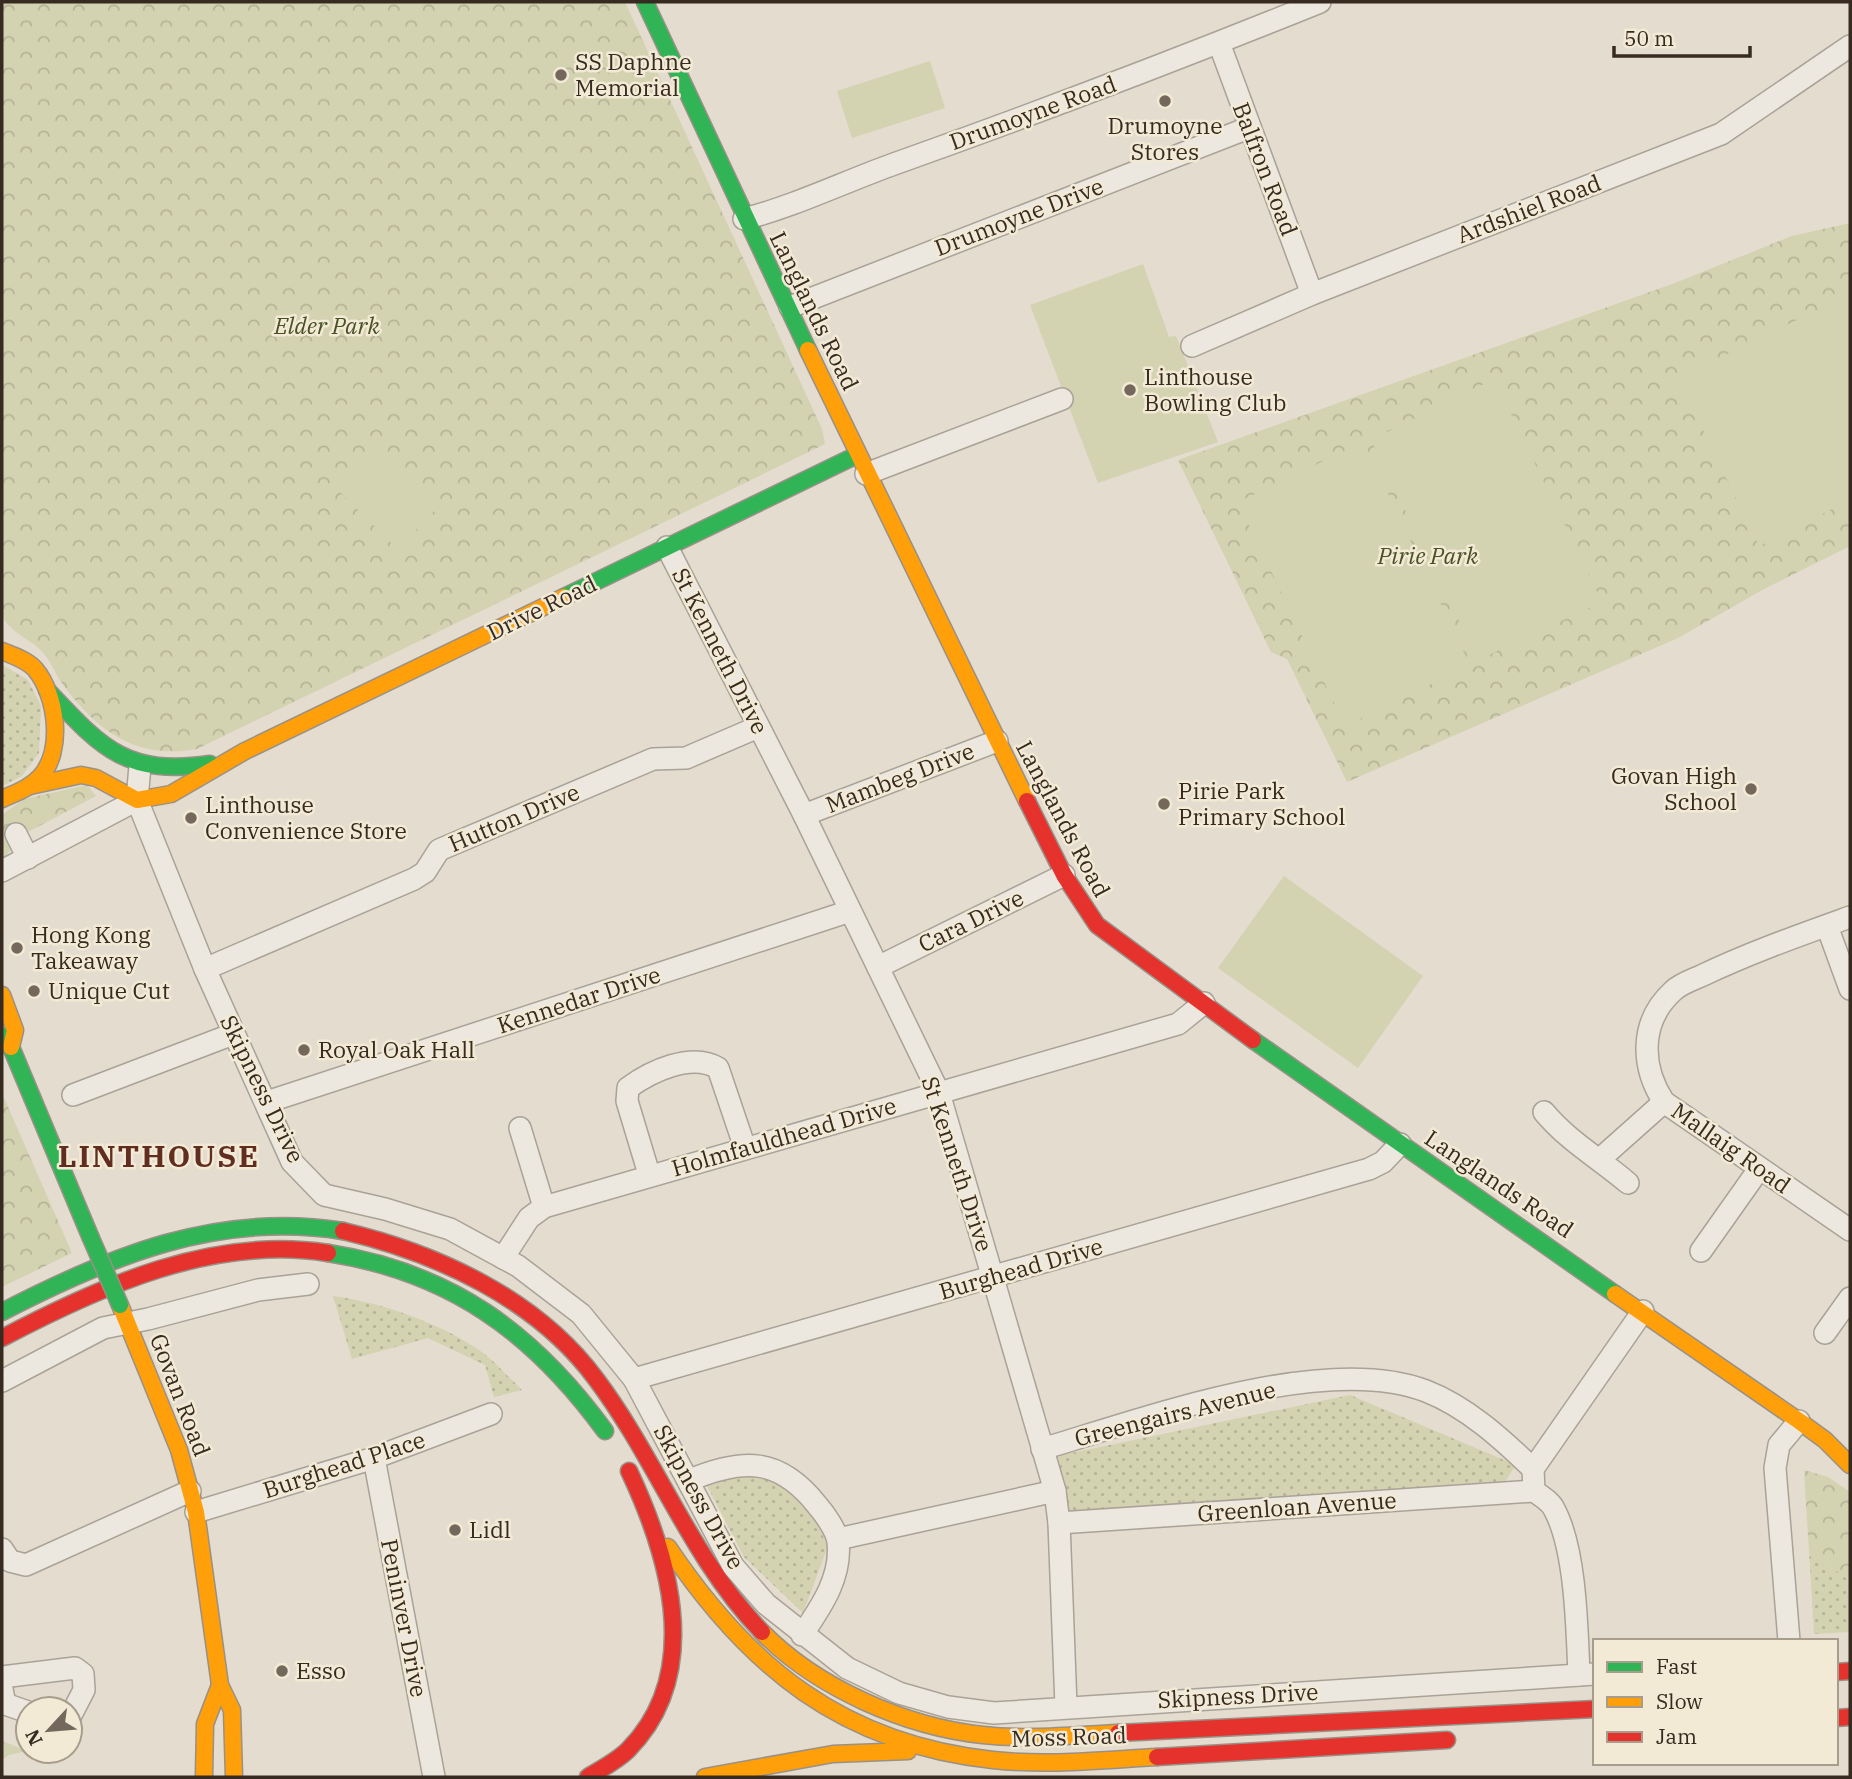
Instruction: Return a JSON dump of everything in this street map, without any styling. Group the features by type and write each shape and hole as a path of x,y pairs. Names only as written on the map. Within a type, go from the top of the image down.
{"street":[{"name":"Langlands Road","path":"645,2 744,219 790,307 861,465 1064,875 1097,925 1400,1144 1825,1440 1850,1453"},
{"name":"Drumoyne Road","path":"744,219 770,212 849,180 1219,43 1290,7 1320,2"},
{"name":"Balfron Road","path":"1219,43 1248,128 1312,294"},
{"name":"Ardshiel Road","path":"1192,346 1312,294 1721,134 1850,46"},
{"name":"Drumoyne Drive","path":"790,307 1248,128"},
{"path":"861,465 1062,399"},
{"name":"Drive Road","path":"2,872 137,800 171,794 228,761 667,547 861,465"},
{"name":"St Kenneth Drive","path":"667,547 804,815 939,1093 1055,1492 1059,1523 1066,1706"},
{"name":"Drive Road","path":"2,651 23,659 37,671 47,690 83,728 108,749 140,766 181,770 228,761"},
{"path":"30,786 42,774 49,760 55,730 47,690"},
{"name":"Hutton Drive","path":"205,969 414,879 425,872 439,850 653,759 686,758 758,727"},
{"name":"Mambeg Drive","path":"804,815 997,741"},
{"path":"2,799 30,786 81,775 96,778 137,800 140,766"},
{"name":"Skipness Drive","path":"137,800 205,969 292,1162 324,1195 385,1209 450,1229 503,1258 581,1314 634,1378 733,1566 766,1604 847,1668 900,1693 948,1707 994,1713 1066,1706 1587,1675"},
{"path":"16,834 28,858"},
{"name":"Cara Drive","path":"878,967 1064,875"},
{"name":"Kennedar Drive","path":"267,1102 850,911"},
{"name":"Mallaig Road","path":"1850,917 1730,962 1674,989 1651,1023 1647,1041 1651,1082 1664,1102 1850,1230"},
{"path":"1827,926 1850,989"},
{"name":"Govan Road","path":"2,995 15,1030 7,1042 124,1313 179,1450 193,1501 220,1685 232,1710 234,1777"},
{"name":"Holmfauldhead Drive","path":"503,1258 536,1210 544,1207 649,1174 1178,1024 1204,1003"},
{"path":"73,1095 233,1034"},
{"path":"649,1174 627,1101 628,1088 644,1076 691,1061 705,1060 718,1068 745,1148"},
{"path":"1600,1159 1664,1102"},
{"path":"1544,1112 1573,1142 1600,1159 1628,1183"},
{"path":"520,1128 544,1207"},
{"name":"Burghead Drive","path":"634,1378 1369,1169 1382,1162 1400,1144"},
{"path":"1701,1251 1722,1238 1759,1169"},
{"name":"Moss Road","path":"2,1312 138,1249 204,1234 287,1226 338,1230 399,1243 435,1255 518,1303 592,1372 641,1447 692,1542 735,1601 792,1658 857,1696 915,1720 962,1732 1049,1737 1536,1713 1593,1707"},
{"path":"2,1338 88,1296 182,1263 260,1250 307,1250 356,1256 396,1266 476,1303 509,1326 544,1355 562,1375 593,1412 615,1447 648,1507 672,1604 675,1637 667,1684 659,1709 639,1738 612,1762 588,1777"},
{"path":"2,1381 103,1328 124,1313 148,1319 258,1290 308,1284"},
{"path":"1837,1325 1850,1298"},
{"path":"1587,1675 1566,1545 1554,1507 1534,1491 1533,1469 1643,1311"},
{"name":"Greengairs Avenue","path":"1042,1449 1211,1400 1351,1377 1382,1379 1427,1391 1476,1420 1533,1469"},
{"name":"Burghead Place","path":"2,1549 10,1561 26,1565 159,1503 193,1501 374,1458 491,1414"},
{"path":"1789,1639 1775,1455 1798,1421"},
{"name":"Langlands Road","path":"1825,1440 1850,1465"},
{"name":"Peninver Drive","path":"374,1458 434,1777"},
{"path":"690,1480 720,1467 749,1463 783,1472 800,1484 838,1539 836,1568 826,1599 802,1634"},
{"name":"Greenloan Avenue","path":"1059,1523 1534,1491"},
{"path":"838,1539 1055,1492"},
{"name":"Moss Road","path":"648,1507 680,1568 705,1604 730,1634 762,1663 791,1687 825,1708 870,1730 932,1751 1004,1763 1053,1763 1470,1739"},
{"path":"2,1677 75,1668 83,1674 84,1690 81,1695"},
{"path":"204,1777 205,1724 220,1685"},
{"path":"2,1689 5,1704 14,1707"},
{"path":"705,1777 834,1754 932,1751"}],"green space":[{"name":"Elder Park","path":"2,2 625,2 822,429 825,444 197,749 156,750 121,739 91,717 64,686 44,654 10,627 2,615"},
{"path":"930,61 945,108 852,138 837,91"},
{"name":"Pirie Park","path":"1850,223 1850,546 1764,589 1678,638 1347,782 1287,659 1271,652 1178,460 1675,283 1792,236"},
{"name":"Linthouse Bowling Club","path":"1143,264 1169,337 1176,336 1218,442 1098,483 1030,305"},
{"path":"1850,294 1850,500 1759,546 1678,378"},
{"path":"1494,379 1602,602 1478,660 1371,440"},
{"path":"1363,442 1470,665 1345,726 1238,502"},
{"path":"380,450 437,508 397,549 339,491"},
{"path":"2,665 28,680 41,706 39,753 22,776 2,786"},
{"path":"87,785 96,796 26,833 2,860 2,815 24,799"},
{"path":"1284,876 1423,976 1358,1068 1218,968"},
{"path":"2,1093 72,1253 2,1287"},
{"path":"333,1296 390,1309 446,1331 485,1354 522,1390 494,1397 485,1365 428,1338 352,1359"},
{"path":"1350,1395 1516,1465 1503,1485 1066,1518 1052,1457"},
{"path":"741,1467 805,1499 828,1546 803,1613 744,1557 706,1484"},
{"path":"1804,1470 1828,1477 1850,1492 1850,1581 1809,1551"},
{"path":"1809,1551 1850,1581 1850,1632 1814,1634"},
{"path":"2,1741 14,1746 14,1754 2,1760"}],"traffic: fast":[{"path":"645,2 808,350"},
{"path":"564,597 857,455"},
{"path":"47,690 84,728 117,753 156,766 210,764"},
{"path":"2,1036 11,1047 90,1236"},
{"path":"1253,1040 1615,1294"},
{"path":"2,1312 83,1273 166,1243 253,1227 297,1226 343,1231"},
{"path":"90,1236 120,1305"},
{"path":"328,1253 372,1262 413,1275 485,1312 518,1336 548,1364 605,1431"}],"traffic: slow":[{"path":"808,350 1027,801"},
{"path":"30,786 81,775 96,778 137,800 171,794 245,751 564,597"},
{"path":"2,651 20,658 35,669 48,693 55,723 55,738 48,766 36,781 2,799"},
{"path":"2,995 15,1030 11,1047"},
{"path":"1615,1294 1799,1421 1825,1440 1850,1465"},
{"path":"120,1305 179,1450 196,1512 220,1685 232,1710 234,1777"},
{"path":"668,1547 732,1629 767,1663 805,1693 846,1717 890,1737 939,1751 1013,1762 1075,1762 1157,1757"},
{"path":"762,1632 809,1671 836,1687 864,1702 924,1723 954,1731 1017,1737 1118,1733"},
{"path":"204,1777 205,1724 220,1685"},
{"path":"705,1777 833,1754 908,1751"}],"traffic: jam":[{"path":"1027,801 1064,875 1097,925 1253,1040"},
{"path":"343,1231 378,1240 449,1266 483,1283 545,1325 572,1351 618,1410 714,1572 762,1632"},
{"path":"2,1338 118,1284 200,1258 242,1251 285,1249 328,1253"},
{"path":"588,1777 624,1754 652,1719 666,1686 672,1650 672,1614 666,1576 644,1504 629,1471"},
{"path":"1838,1672 1850,1671"},
{"path":"1118,1733 1593,1709"},
{"path":"1838,1718 1850,1717"},
{"path":"1157,1757 1447,1740"}],"place":[{"name":"SS Daphne Memorial","path":"561,75"},
{"name":"Drumoyne Stores","path":"1165,101"},
{"name":"Linthouse Bowling Club","path":"1130,390"},
{"name":"Govan High School","path":"1751,789"},
{"name":"Pirie Park Primary School","path":"1164,804"},
{"name":"Linthouse Convenience Store","path":"191,818"},
{"name":"Hong Kong Takeaway","path":"17,948"},
{"name":"Unique Cut","path":"34,991"},
{"name":"Royal Oak Hall","path":"304,1050"},
{"name":"Lidl","path":"455,1530"},
{"name":"Esso","path":"282,1671"}],"district":[{"name":"LINTHOUSE","path":"159,1157"}]}
